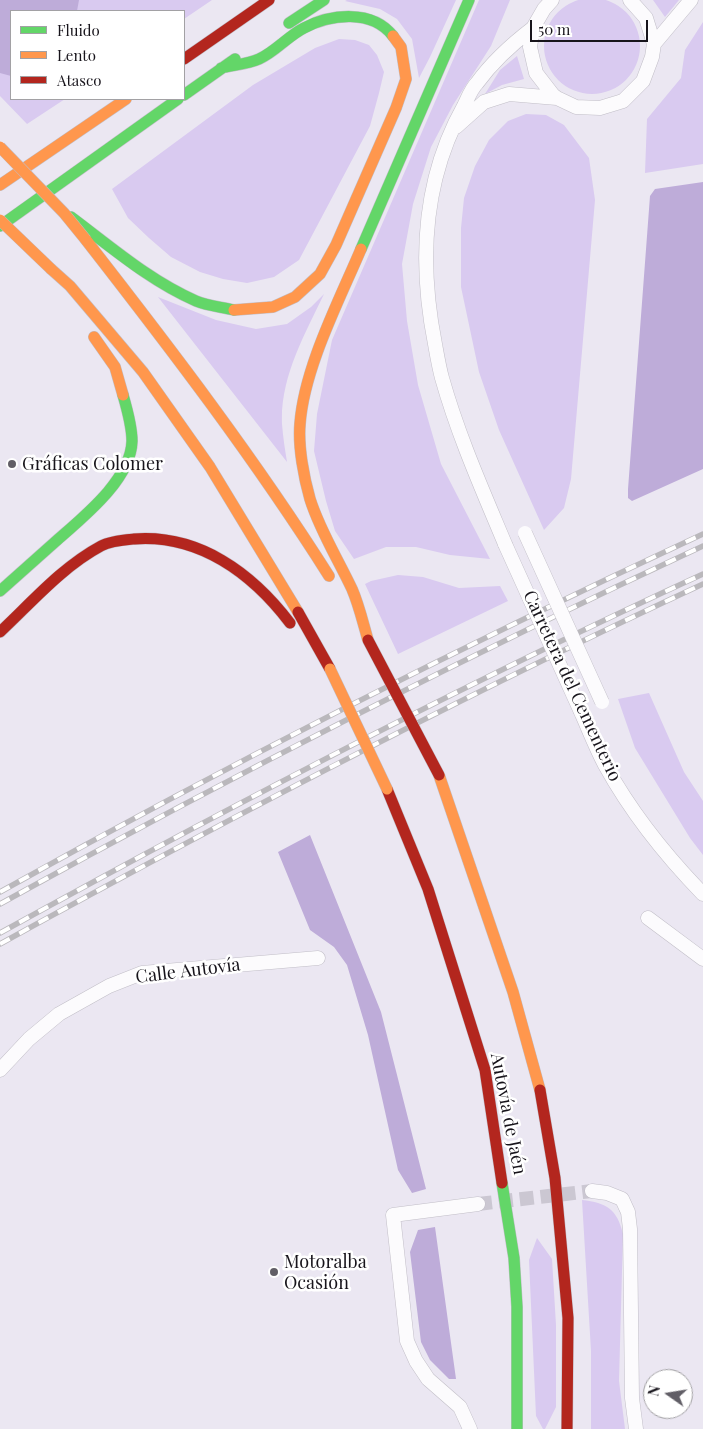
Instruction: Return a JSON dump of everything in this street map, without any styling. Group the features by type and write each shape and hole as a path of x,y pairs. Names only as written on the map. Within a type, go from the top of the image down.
{"highway":[{"path":"185,58 269,0"},
{"path":"277,31 324,0"},
{"path":"368,640 353,591 324,535 310,499 301,452 300,426 304,397 320,346 469,0"},
{"path":"64,213 135,266 168,287 198,302 238,311 273,307 295,297 320,274 336,245 396,108 406,79 402,47 386,27 362,17 334,17 304,28 259,60 222,68"},
{"path":"185,94 245,52"},
{"path":"0,185 125,100"},
{"path":"0,226 177,100"},
{"path":"0,147 64,213 86,240 233,433 273,489 332,582"},
{"name":"Autovía de Jaén","path":"0,220 70,286 143,372 210,467 288,594 330,669 387,790 428,889 484,1070 514,1258 517,1307 517,1429"},
{"path":"70,286 78,315"},
{"path":"0,591 89,512 112,487 126,464 132,442 126,405 115,367 89,330"},
{"path":"0,632 71,566 102,545 140,537 181,542 216,556 242,571 266,592 280,608 309,652 330,669"},
{"path":"348,607 368,640"},
{"name":"Autovía de Jaén","path":"368,640 439,775 513,992 541,1092 555,1178 568,1318 567,1429"},
{"path":"568,1318 576,1429"}],"street":[{"path":"552,0 544,9 533,28 530,47 536,73 553,95 558,98 576,107 600,108 622,100 643,82 652,58 654,44 646,18 630,0"},
{"path":"654,44 691,0"},
{"name":"Carretera del Cementerio","path":"533,28 508,48 476,84 452,129 443,153 430,202 425,257 428,310 442,377 470,459 505,544 605,765 636,815 703,894"},
{"path":"452,129 484,102 508,94 558,98"},
{"name":"Carretera del Cementerio","path":"525,532 602,702"},
{"path":"648,918 703,959"},
{"name":"Calle Autovía","path":"0,1070 30,1039 59,1014 109,986 142,973 318,958"},
{"path":"592,1191 607,1192 622,1199 628,1212 630,1229 632,1398 636,1429"},
{"path":"470,1429 460,1406 428,1379 416,1362 407,1341 393,1214 478,1204"}],"shaded area":[{"path":"583,-1 601,-1 619,6 632,19 639,37 639,55 632,73 619,86 601,93 583,93 565,86 552,73 545,55 545,37 552,19 565,6"},
{"path":"0,0 212,0 185,18 185,10 10,10 10,100 63,100 27,124 0,96"},
{"path":"0,0 79,0 77,10 10,10 10,76 0,73"},
{"path":"456,0 419,78 412,39 397,19 380,9 345,1"},
{"path":"479,0 510,0 491,46 453,105 431,147 413,204 402,264 407,321 418,385 441,464 490,559 450,555 416,547 386,547 354,559 335,531 314,451 317,414 332,340"},
{"path":"653,0 679,0 665,17"},
{"path":"703,22 703,164 645,173 647,119 681,78 685,50"},
{"path":"339,39 355,40 369,45 377,55 384,72 370,126 299,260 274,277 247,283 223,279 200,272 171,257 128,218 112,189 253,85 315,48"},
{"path":"517,56 524,79 502,85 485,94 500,70"},
{"path":"526,114 546,115 564,125 589,158 595,200 571,479 564,508 544,530 499,430 479,372 461,287 461,228 464,198 475,166 489,140 508,121"},
{"path":"703,182 703,469 632,501 628,498 628,489 650,196 655,189"},
{"path":"324,294 295,356 285,389 282,424 287,462 158,297 216,320 256,329 287,324 311,307"},
{"path":"398,575 423,577 459,588 500,586 508,601 398,654 365,584"},
{"path":"649,693 684,772 703,801 703,855 690,838 635,748 618,699"},
{"path":"310,835 381,1012 426,1189 412,1193 398,1170 368,1035 347,965 334,947 310,930 278,852"},
{"path":"582,1200 598,1203 610,1209 618,1219 623,1234 619,1381 625,1429 591,1429 591,1351"},
{"path":"435,1227 456,1379 449,1379 430,1360 421,1342 410,1252 418,1230"},
{"path":"537,1238 552,1259 556,1325 556,1407 545,1429 543,1429 536,1416 529,1260"}],"tunnel":[{"path":"478,1204 592,1191"}],"railway":[{"path":"0,892 260,752 436,662 703,534"},
{"path":"0,904 173,810 348,719 525,631 703,546"},
{"path":"0,933 173,839 436,702 703,574"},
{"path":"0,944 348,758 525,669 703,584"}],"traffic: fast":[{"path":"289,23 324,0"},
{"path":"361,249 469,0"},
{"path":"221,68 259,59 304,28 338,17 363,18 374,21 393,36"},
{"path":"185,94 235,59"},
{"path":"0,226 177,100"},
{"path":"71,217 131,263 163,284 201,303 234,310"},
{"path":"0,591 91,510 114,484 123,470 130,456 132,441 123,395"},
{"path":"502,1183 514,1258 517,1307 517,1429"}],"traffic: slow":[{"path":"234,310 273,307 295,297 320,274 336,245 396,108 406,79 401,47 393,36"},
{"path":"0,185 125,100"},
{"path":"0,147 64,213 86,240"},
{"path":"0,220 51,269"},
{"path":"86,240 212,405 272,489 329,576"},
{"path":"361,249 333,312 308,380 300,424 300,442 306,482 314,511 352,589 368,640"},
{"path":"51,269 70,286 143,372 210,467 298,612"},
{"path":"94,337 115,367 123,395"},
{"path":"330,669 387,789"},
{"path":"439,775 513,992 540,1090"}],"traffic: jam":[{"path":"185,58 269,0"},
{"path":"0,632 60,575 87,554 108,543 134,539 158,539 180,543 202,550 222,560 259,588 290,623"},
{"path":"298,612 330,669"},
{"path":"368,640 439,775"},
{"path":"387,789 428,889 485,1070 502,1183"},
{"path":"540,1090 555,1178 568,1318 567,1429"}],"place":[{"name":"Gráficas Colomer","path":"12,464"},
{"name":"Motoralba Ocasión","path":"274,1272"}]}
